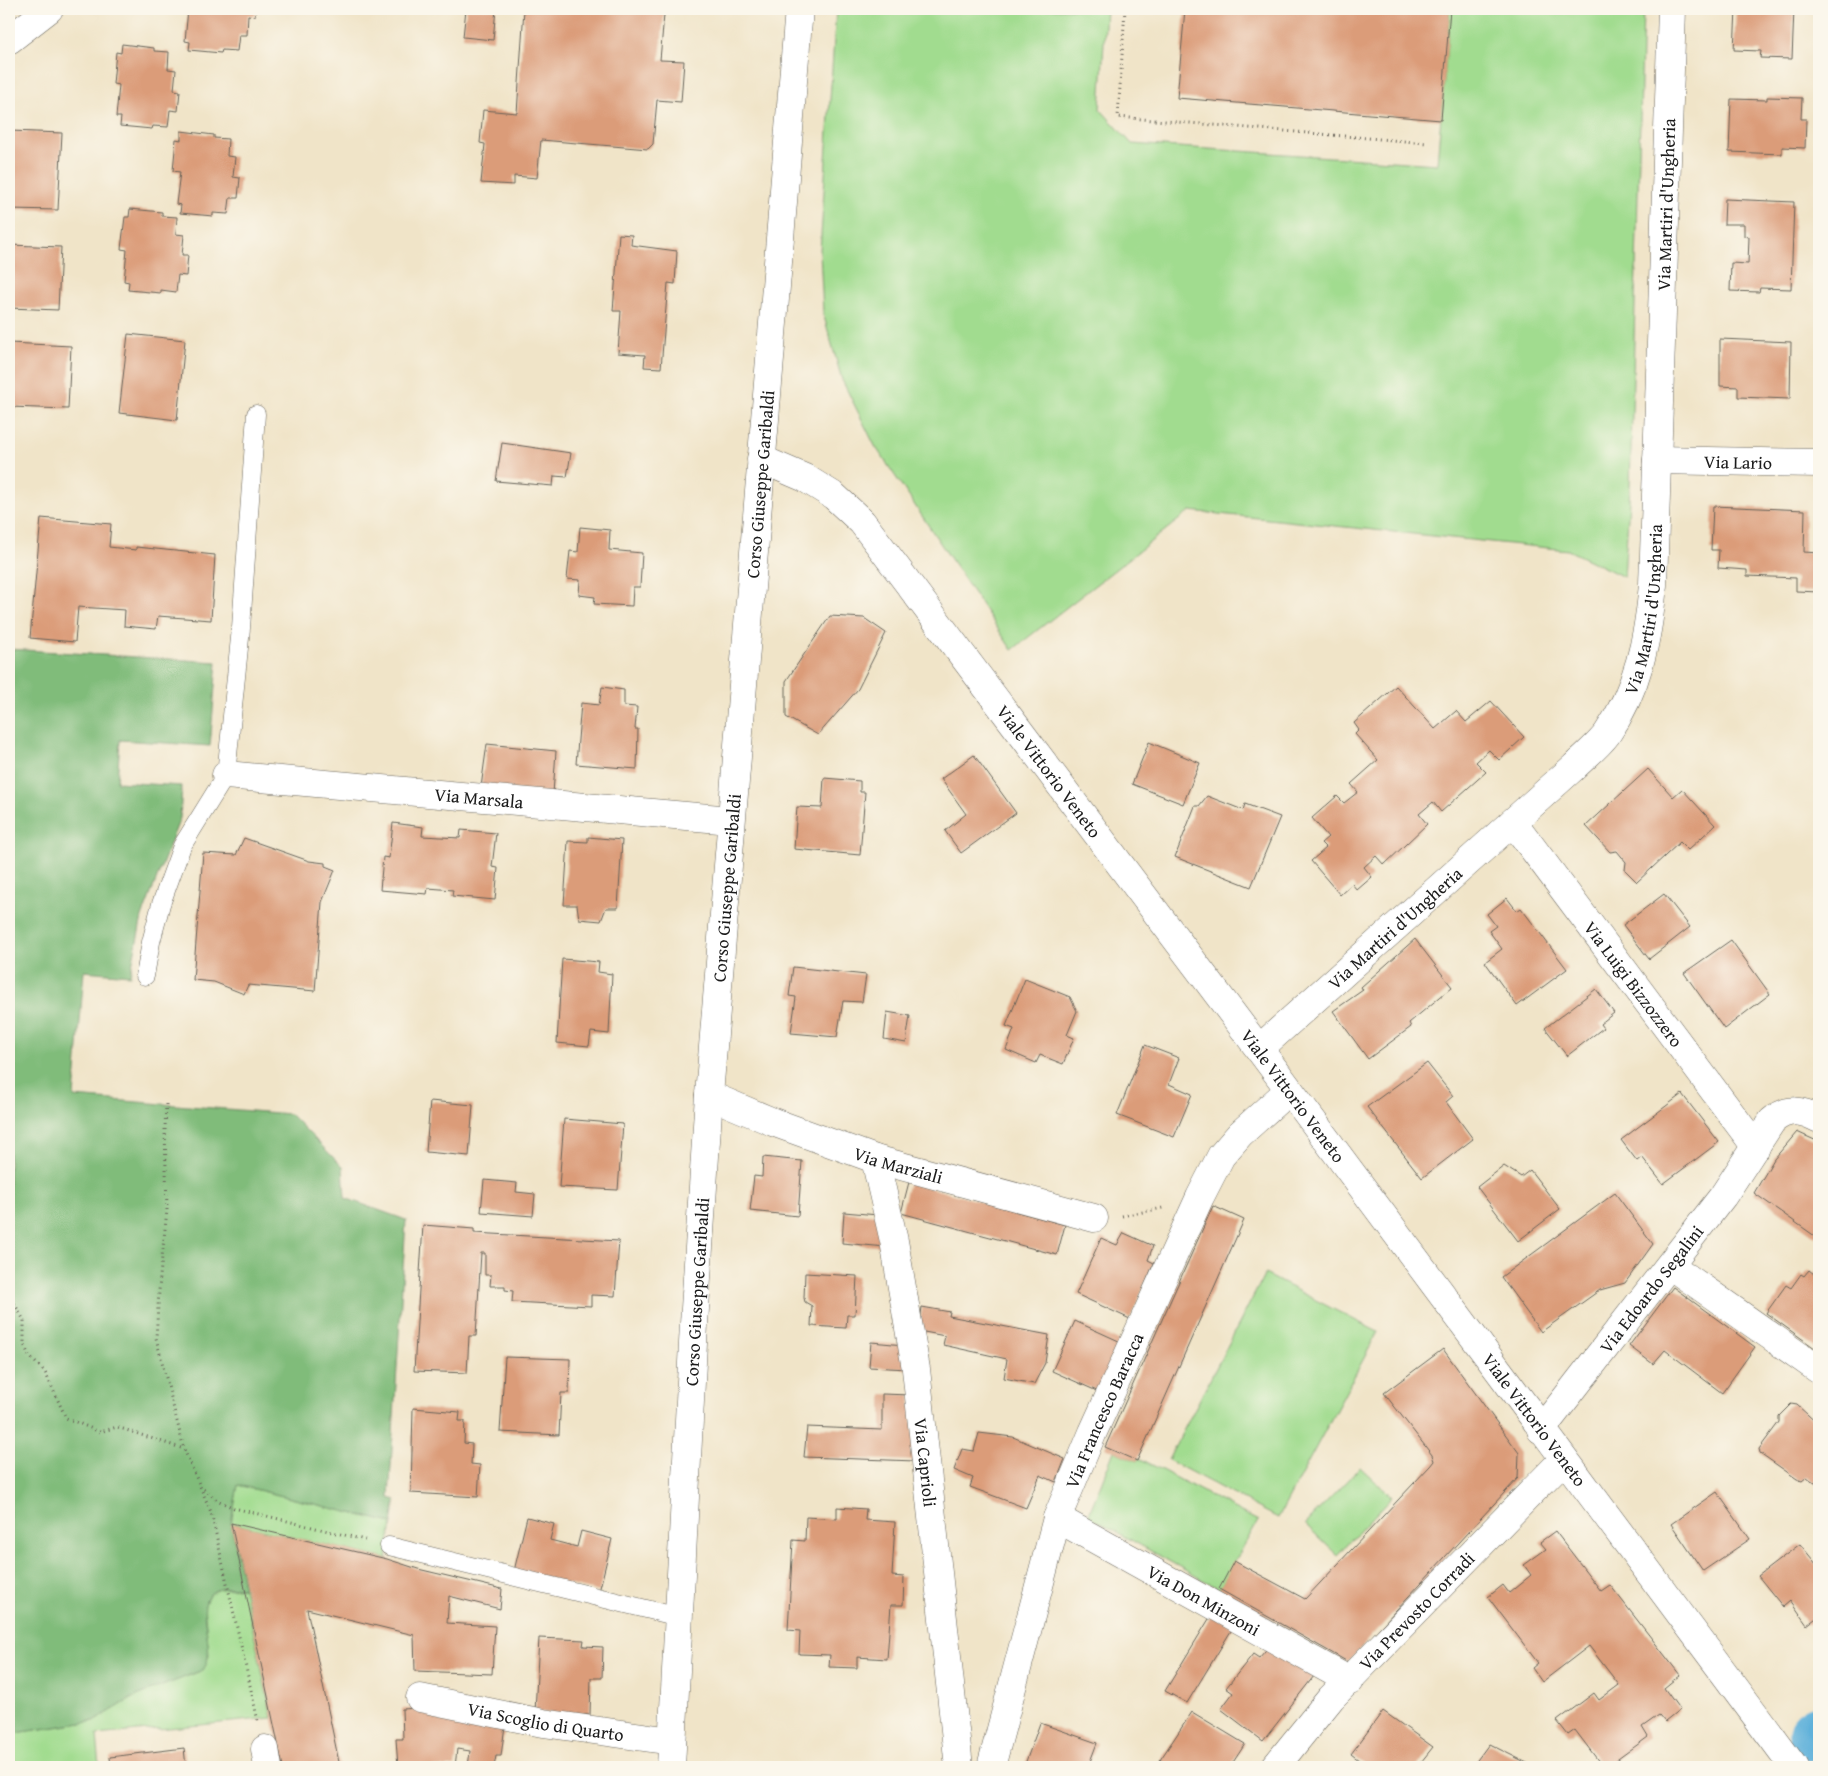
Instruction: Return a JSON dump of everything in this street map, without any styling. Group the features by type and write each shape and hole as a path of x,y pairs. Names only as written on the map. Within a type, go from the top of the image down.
{"street":[{"path":"9,40 49,9"},
{"name":"Corso Giuseppe Garibaldi","path":"672,1754 694,1324 709,1095 799,9"},
{"name":"Via Martiri d'Ungheria","path":"1260,1049 1513,822 1606,735 1626,700 1640,665 1649,626 1652,593 1672,9"},
{"name":"Viale Vittorio Veneto","path":"761,459 805,478 827,491 862,522 1260,1049 1563,1460 1794,1767"},
{"name":"Via Lario","path":"1656,460 1819,463"},
{"name":"Via Marsala","path":"226,775 731,820"},
{"name":"Via Luigi Bizzozzero","path":"1513,822 1756,1146"},
{"name":"Via Francesco Baracca","path":"991,1767 1057,1518 1093,1432 1200,1197 1221,1156 1240,1134 1289,1090"},
{"name":"Via Marziali","path":"709,1095 773,1122 875,1159 1094,1218"},
{"name":"Via Edoardo Segalini","path":"1541,1430 1671,1266 1723,1196 1772,1121 1780,1114 1799,1111 1819,1118"},
{"name":"Via Caprioli","path":"875,1159 894,1241 916,1369 959,1767"},
{"path":"1671,1266 1819,1370"},
{"name":"Via Prevosto Corradi","path":"1275,1767 1313,1718 1563,1460"},
{"name":"Via Don Minzoni","path":"1057,1518 1350,1681"},
{"name":"Via Scoglio di Quarto","path":"420,1698 543,1722 672,1754"}],"lane":[{"path":"145,976 151,942 161,904 182,846 226,775 240,628 256,414"},
{"path":"389,1546 679,1617"}],"path":[{"path":"1126,9 1118,117 1427,143"},
{"path":"166,1104 167,1210 156,1338 184,1449 211,1512 225,1567 266,1758"},
{"path":"1094,1218 1129,1215 1200,1197"},
{"path":"9,1295 24,1320 24,1344 29,1356 45,1372 66,1418 100,1432 117,1427 184,1449"},
{"path":"200,1484 217,1500 234,1508 389,1546"}],"green space":[{"path":"836,9 1106,9 1100,109 1132,144 1437,164 1450,9 1643,9 1630,487 1624,577 1568,550 1190,511 1012,650 875,446 842,380 823,313 820,251"},
{"path":"9,649 217,662 210,746 120,740 117,782 182,786 180,818 142,917 130,975 84,971 74,1097 290,1114 343,1167 345,1198 406,1220 389,1498 396,1500 392,1523 238,1485 231,1523 244,1588 219,1589 208,1596 205,1605 205,1615 208,1650 207,1661 203,1670 134,1697 94,1721 9,1734"},
{"path":"1265,1274 1378,1332 1278,1518 1168,1460"},
{"path":"1114,1451 1137,1461 1139,1458 1258,1521 1219,1589 1088,1516"},
{"path":"1360,1467 1392,1497 1337,1555 1305,1524"},
{"path":"238,1485 392,1523 387,1559 231,1523"},
{"path":"244,1588 272,1718 97,1735 100,1767 9,1767 9,1734 94,1721 134,1697 203,1670 209,1655 204,1606 209,1595 218,1589"}],"building":[{"path":"188,9 256,9 255,16 248,15 247,35 239,35 237,51 222,50 221,53 189,50 190,42 185,41"},
{"path":"466,9 496,9 493,40 463,37"},
{"path":"524,9 660,10 664,15 660,60 684,61 681,102 657,100 653,144 648,149 541,140 537,178 514,176 514,185 481,183 485,144 480,143 483,110 517,113"},
{"path":"1185,9 1450,9 1441,120 1177,98"},
{"path":"1736,9 1794,9 1792,59 1760,58 1761,51 1734,50"},
{"path":"122,44 154,48 154,51 169,52 168,69 176,70 174,90 180,91 178,111 170,110 168,127 153,126 152,129 120,126 121,117 116,117 119,85 113,84 116,52 121,53"},
{"path":"1767,97 1802,98 1801,119 1806,119 1805,148 1782,147 1782,154 1729,152 1731,99 1767,100"},
{"path":"10,131 62,133 58,210 9,209"},
{"path":"181,131 214,135 214,138 228,139 227,156 235,157 233,177 240,178 238,198 230,198 228,214 213,213 213,216 180,213 181,205 176,204 180,172 173,171 176,139 181,140"},
{"path":"1725,199 1794,202 1791,289 1760,288 1759,292 1730,291 1731,263 1748,264 1749,237 1744,236 1744,224 1724,224"},
{"path":"130,209 162,212 162,216 177,217 176,234 184,235 182,255 188,255 186,276 178,275 176,292 161,290 161,293 128,290 129,282 124,281 127,250 121,249 125,217 129,217"},
{"path":"619,234 632,235 631,245 677,251 675,284 668,283 661,368 644,367 645,355 618,353 621,311 613,311"},
{"path":"9,245 61,247 58,310 9,308"},
{"path":"128,334 185,340 177,420 119,413"},
{"path":"1720,339 1791,342 1790,399 1738,397 1738,387 1720,386"},
{"path":"9,343 71,346 68,409 9,407"},
{"path":"502,443 571,453 567,477 554,476 553,486 496,481"},
{"path":"1713,506 1805,510 1804,552 1819,553 1819,592 1796,591 1796,578 1747,576 1747,570 1718,568 1719,550 1711,550"},
{"path":"41,518 111,524 109,547 136,550 136,547 215,555 211,620 158,616 156,629 124,626 125,610 78,607 75,642 30,638"},
{"path":"580,527 610,530 609,550 642,553 640,587 633,587 632,606 594,604 595,597 579,595 580,580 567,579 570,551 578,552"},
{"path":"830,616 864,618 886,633 858,689 818,735 786,717 786,681"},
{"path":"1396,686 1435,729 1456,711 1466,722 1491,701 1524,737 1499,760 1489,750 1476,762 1486,772 1441,812 1433,802 1419,814 1427,824 1384,865 1376,856 1364,867 1372,877 1357,890 1352,884 1340,895 1311,861 1326,848 1321,843 1328,837 1312,818 1337,796 1344,803 1358,792 1351,784 1378,760 1355,734 1359,730 1354,723"},
{"path":"602,687 624,690 624,706 637,707 635,729 638,729 637,769 576,764 581,703 599,705"},
{"path":"1149,742 1200,763 1183,804 1132,784"},
{"path":"487,744 556,751 553,794 481,787"},
{"path":"974,755 1016,813 961,853 945,831 966,814 941,779"},
{"path":"1648,769 1673,797 1682,789 1715,825 1688,850 1680,842 1637,882 1625,870 1626,862 1617,851 1610,852 1586,826"},
{"path":"824,778 860,781 860,792 865,792 860,855 794,849 797,807 822,808"},
{"path":"1207,796 1243,810 1245,804 1280,817 1251,887 1175,857 1195,806 1199,806"},
{"path":"393,823 423,827 422,836 460,838 461,830 496,833 492,867 498,868 495,900 452,896 453,890 428,888 427,894 380,890 383,857 389,858"},
{"path":"588,837 622,840 618,908 606,908 601,921 579,919 577,905 564,905 568,841 588,842"},
{"path":"244,838 309,861 325,863 325,866 335,870 322,902 315,991 248,985 244,994 214,982 193,980 203,853 236,855"},
{"path":"1664,894 1690,927 1649,959 1623,925"},
{"path":"1507,898 1517,911 1521,908 1567,969 1517,1006 1485,962 1502,949 1489,931 1496,926 1487,914"},
{"path":"1415,939 1452,987 1409,1023 1411,1027 1368,1059 1333,1011 1363,990 1361,987"},
{"path":"1731,940 1770,994 1724,1029 1684,973"},
{"path":"562,959 599,962 598,972 612,974 609,1034 591,1032 589,1046 557,1043"},
{"path":"793,967 866,975 862,1002 843,1001 837,1037 791,1033 796,997 789,996"},
{"path":"1025,979 1070,997 1077,1011 1067,1035 1074,1038 1063,1064 1040,1055 1036,1063 1006,1050 1014,1029 1006,1026"},
{"path":"1596,989 1614,1013 1600,1024 1603,1028 1567,1056 1545,1028"},
{"path":"887,1012 910,1016 906,1043 884,1039"},
{"path":"1145,1045 1179,1058 1169,1084 1192,1094 1174,1137 1117,1115"},
{"path":"1427,1063 1453,1096 1446,1102 1473,1139 1422,1178 1367,1107"},
{"path":"1682,1094 1719,1142 1663,1184 1642,1157 1637,1161 1621,1140"},
{"path":"430,1101 473,1105 469,1156 426,1152"},
{"path":"564,1119 623,1124 618,1190 559,1187"},
{"path":"1797,1132 1819,1142 1819,1239 1754,1193 1774,1159"},
{"path":"763,1157 802,1161 798,1216 750,1211 754,1176 762,1177"},
{"path":"1504,1166 1521,1177 1530,1170 1560,1209 1518,1241 1477,1187"},
{"path":"484,1180 517,1183 516,1192 535,1194 533,1216 481,1212"},
{"path":"909,1182 1065,1225 1057,1255 901,1213"},
{"path":"1615,1193 1653,1244 1625,1283 1600,1290 1541,1332 1501,1277"},
{"path":"1213,1206 1244,1220 1137,1461 1105,1447"},
{"path":"844,1212 878,1215 886,1247 842,1243"},
{"path":"423,1225 474,1229 474,1233 619,1241 615,1296 591,1295 591,1306 512,1302 513,1291 505,1290 505,1286 490,1286 491,1275 485,1275 485,1253 481,1253 476,1336 469,1336 467,1373 414,1371"},
{"path":"1124,1233 1153,1246 1148,1260 1154,1263 1130,1319 1076,1294 1101,1238 1117,1245"},
{"path":"1819,1266 1819,1351 1766,1313 1786,1285 1791,1288 1801,1274 1804,1276 1809,1270 1814,1274"},
{"path":"805,1273 857,1276 855,1315 847,1315 846,1328 811,1326 812,1306 805,1302 804,1298"},
{"path":"1673,1287 1755,1347 1722,1393 1665,1350 1653,1364 1629,1346"},
{"path":"922,1307 950,1312 949,1316 1049,1335 1045,1363 1034,1384 1004,1378 1007,1359 943,1345 945,1336 919,1331"},
{"path":"1075,1321 1121,1342 1099,1392 1052,1371"},
{"path":"871,1342 904,1345 908,1369 869,1367"},
{"path":"1443,1349 1519,1453 1518,1478 1348,1662 1219,1589 1234,1561 1305,1599 1430,1466 1434,1461 1432,1455 1384,1393"},
{"path":"505,1357 570,1359 569,1393 561,1393 559,1435 500,1432"},
{"path":"882,1394 910,1395 916,1461 804,1457 807,1427 882,1430"},
{"path":"1791,1404 1797,1405 1819,1425 1819,1486 1807,1477 1802,1481 1797,1479 1760,1453 1759,1449 1779,1422 1779,1416"},
{"path":"413,1408 460,1412 459,1421 465,1421 464,1443 472,1444 471,1464 480,1465 478,1497 411,1493"},
{"path":"979,1433 1013,1437 1065,1459 1056,1482 1040,1475 1026,1508 970,1487 973,1478 954,1470 962,1449 974,1451"},
{"path":"1717,1492 1750,1539 1703,1571 1671,1524"},
{"path":"837,1507 866,1509 865,1520 895,1522 892,1576 904,1577 903,1605 891,1605 887,1659 857,1657 857,1668 829,1667 830,1655 799,1654 800,1631 788,1630 793,1540 805,1541 806,1517 837,1519"},
{"path":"527,1517 554,1524 550,1540 577,1547 581,1531 612,1539 599,1592 514,1571"},
{"path":"231,1523 387,1559 418,1569 502,1589 500,1609 449,1596 447,1623 495,1626 492,1674 415,1671 414,1635 307,1609 340,1767 283,1767"},
{"path":"1555,1531 1601,1591 1610,1585 1680,1675 1664,1688 1680,1710 1665,1722 1659,1715 1642,1727 1648,1737 1607,1767 1603,1767 1575,1730 1568,1735 1557,1721 1594,1693 1599,1700 1619,1685 1589,1646 1542,1682 1532,1668 1538,1663 1488,1597 1503,1585 1509,1593 1531,1575 1524,1565 1546,1549 1540,1542"},
{"path":"1800,1544 1817,1565 1819,1563 1819,1616 1807,1625 1790,1601 1783,1607 1758,1576"},
{"path":"1212,1614 1234,1626 1187,1703 1165,1691"},
{"path":"539,1638 584,1640 583,1646 603,1647 602,1678 591,1678 590,1715 535,1712"},
{"path":"1271,1644 1314,1676 1263,1741 1221,1709 1233,1693 1226,1688 1253,1654 1259,1658"},
{"path":"420,1708 506,1718 501,1756 496,1756 494,1767 468,1767 470,1751 457,1749 455,1767 398,1767 396,1739 403,1739 402,1709"},
{"path":"1383,1711 1433,1747 1417,1767 1368,1767 1351,1754"},
{"path":"1192,1712 1245,1744 1230,1767 1171,1767 1160,1760"},
{"path":"1040,1723 1097,1743 1088,1767 1024,1767"},
{"path":"1489,1744 1535,1767 1472,1767"},
{"path":"184,1748 186,1767 111,1767 110,1757"}]}
